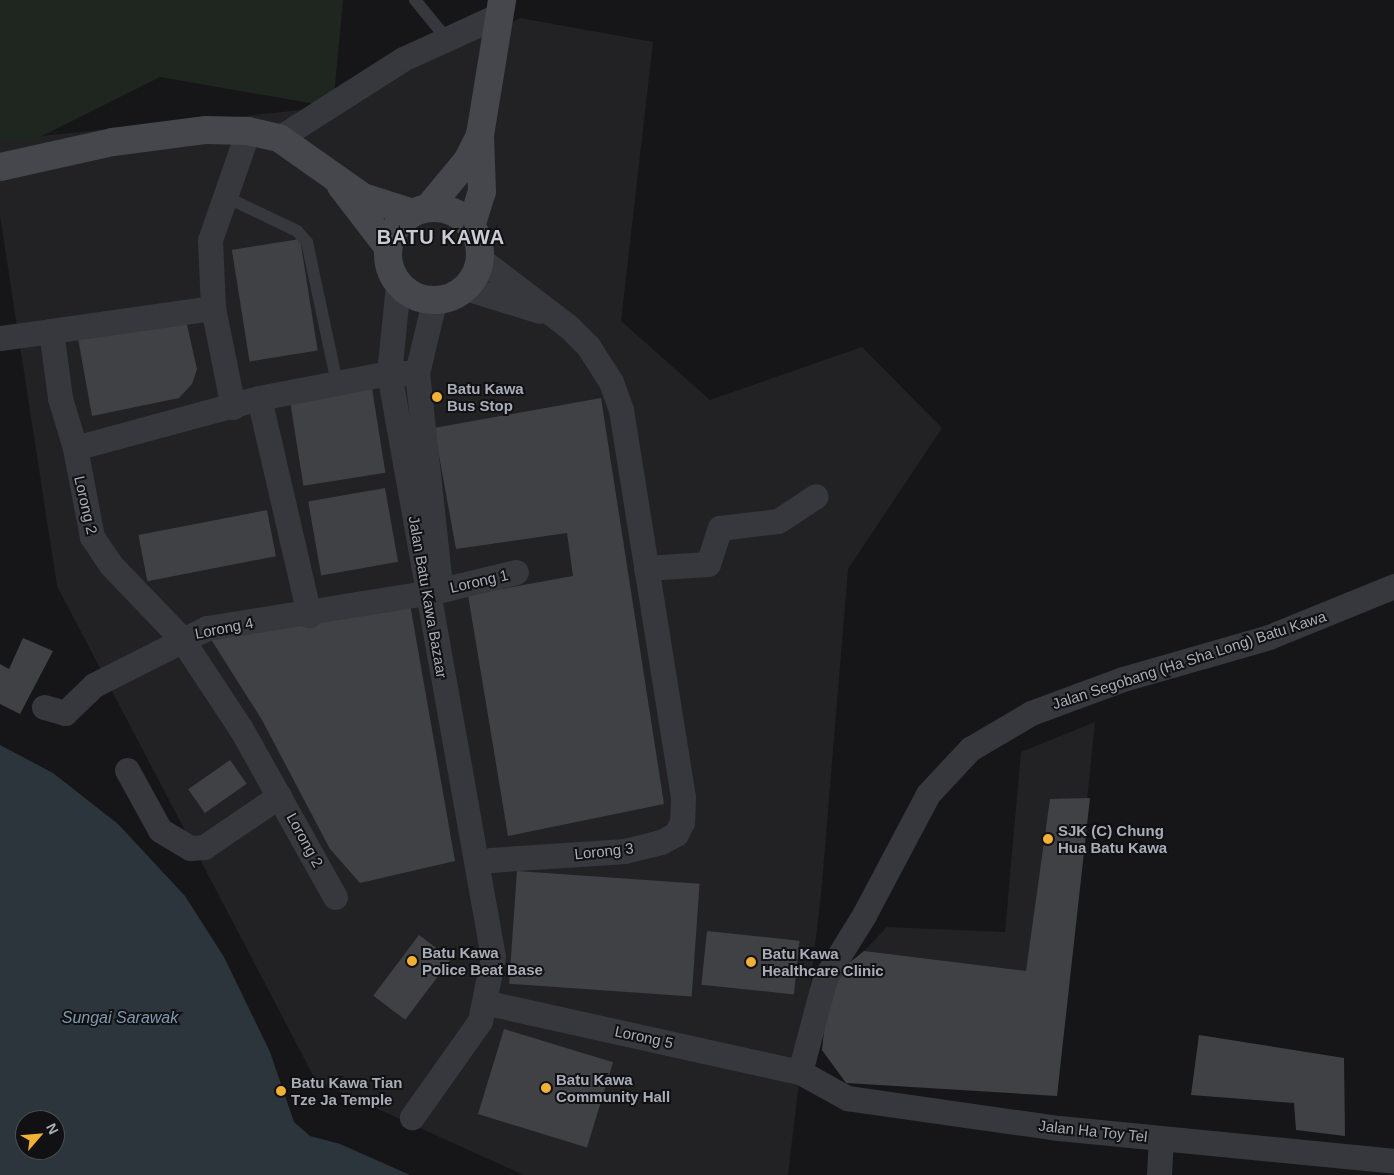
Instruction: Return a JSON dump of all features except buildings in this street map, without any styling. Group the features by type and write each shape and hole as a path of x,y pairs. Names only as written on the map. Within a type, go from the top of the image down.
{"street":[{"path":"279,138 403,59 447,39 500,8"},
{"path":"471,227 482,192 480,135 500,8"},
{"path":"0,167 113,142 206,130 248,131 279,138 337,180 382,206 454,213 471,227 479,243 480,259 466,288"},
{"path":"233,407 213,308 210,240 248,131"},
{"path":"480,135 467,161 420,210 394,229 387,246 388,263 398,285 416,298 434,302 466,288 543,311"},
{"path":"337,180 387,246"},
{"name":"Lorong 3","path":"480,259 588,346 611,382 621,410 683,797 682,822 676,834 661,842 626,851 490,860"},
{"name":"Jalan Batu Kawa Bazaar","path":"398,285 389,373 490,860 486,907"},
{"name":"Jalan Batu Kawa Bazaar","path":"412,1117 462,1051 488,1003 493,957 433,591 417,373 434,302"},
{"path":"0,338 213,308"},
{"name":"Lorong 2","path":"51,332 60,398 75,448 92,537 111,565 181,638 279,796 335,897"},
{"path":"75,448 233,407 259,398 389,373 417,373"},
{"path":"259,398 310,615"},
{"path":"646,568 708,564 714,557 716,533 724,526 778,521 816,496"},
{"name":"Lorong 1","path":"433,591 516,572"},
{"name":"Jalan Segobang (Ha Sha Long) Batu Kawa","path":"800,1072 825,978 864,915 928,794 970,749 1031,713 1124,679 1269,637 1394,586"},
{"name":"Lorong 4","path":"44,707 65,712 94,685 181,638 207,628 310,615 433,591"},
{"path":"127,770 160,830 190,848 204,847 279,796"},
{"name":"Lorong 5","path":"488,1003 800,1072"},
{"name":"Jalan Ha Toy Tel","path":"800,1072 847,1098 1161,1139 1394,1161"},
{"path":"1159,1175 1161,1139"}],"lane":[{"path":"415,0 447,39"},
{"path":"224,196 297,231 307,242 336,383"}],"shaded area":[{"path":"0,0 343,0 333,107 160,77 32,141 0,141"},
{"path":"520,18 653,42 621,321 710,400 862,347 942,428 848,569 821,895 788,1175 524,1175 316,1081 57,586 0,216 0,140 333,107"},
{"name":"SJK (C) Chung Hua Batu Kawa","path":"1095,722 1057,1096 864,951 887,927 1005,932 1021,752"}],"water":[{"name":"Sungai Sarawak","path":"0,745 53,773 118,824 185,896 224,957 270,1052 294,1122 310,1136 340,1144 410,1175 0,1175"}],"place":[{"name":"Batu Kawa Bus Stop","path":"437,397"},
{"name":"SJK (C) Chung Hua Batu Kawa","path":"1048,839"},
{"name":"Batu Kawa Police Beat Base","path":"412,961"},
{"name":"Batu Kawa Healthcare Clinic","path":"751,962"},
{"name":"Batu Kawa Community Hall","path":"546,1088"},
{"name":"Batu Kawa Tian Tze Ja Temple","path":"281,1091"}],"district":[{"name":"BATU KAWA","path":"441,237"}]}
